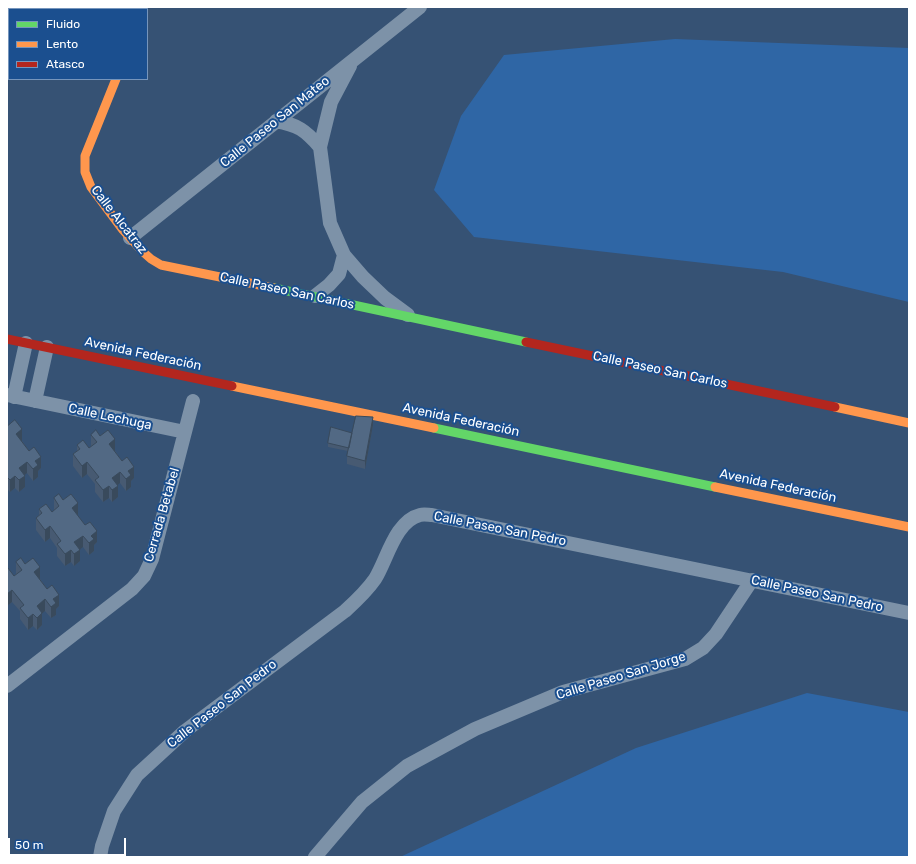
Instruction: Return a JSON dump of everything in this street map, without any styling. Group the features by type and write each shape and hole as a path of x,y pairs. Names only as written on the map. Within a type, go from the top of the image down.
{"street":[{"name":"Calle Paseo San Mateo","path":"130,238 420,7"},
{"name":"Calle Paseo San Carlos","path":"352,61 331,102 320,147 330,223 344,255 363,277 385,298 412,318"},
{"name":"Calle Alcatraz","path":"116,80 85,156 84,168 86,177 91,186 130,238 152,261 161,265"},
{"path":"276,121 292,124 308,133 320,147"},
{"path":"315,296 329,285 339,274 344,255"},
{"name":"Calle Paseo San Carlos","path":"161,265 315,296 412,318 909,423"},
{"name":"Avenida Federación","path":"7,339 909,527"},
{"name":"Calle Lechuga","path":"26,343 10,396 185,432"},
{"path":"35,401 47,347"},
{"name":"Cerrada Betabel","path":"7,686 132,588 144,576 152,559 193,400"},
{"name":"Calle Paseo San Pedro","path":"100,857 102,846 114,810 137,774 185,731 345,611 362,595 375,579 401,528 410,520 420,515 440,516 909,613"},
{"name":"Calle Paseo San Jorge","path":"315,857 362,802 407,766 476,729 563,692 685,658 703,648 716,634 752,580"}],"shaded area":[{"path":"675,39 909,48 909,302 783,272 474,237 434,190 461,116 504,55"},
{"path":"807,693 909,712 909,857 400,857 636,748"}],"building":[{"path":"356,416 373,417 365,461 347,456"},
{"path":"15,420 22,429 16,434 29,451 34,447 41,457 35,461 38,465 33,469 27,462 19,468 25,476 19,480 15,476 10,480 7,477 7,426"},
{"path":"331,427 352,433 349,448 328,443"},
{"path":"96,430 100,436 108,430 115,439 109,444 122,461 127,457 134,467 128,471 131,475 126,479 120,472 112,478 118,486 112,490 109,486 103,490 95,480 99,477 87,462 82,466 73,454 80,449 77,445 83,440 89,448 97,442 91,435"},
{"path":"59,494 63,500 71,494 78,503 72,508 85,525 90,522 97,531 91,536 94,539 89,543 83,536 74,542 80,550 74,554 71,550 65,554 57,544 61,541 50,526 45,530 36,518 42,513 39,509 46,504 52,512 59,506 54,498"},
{"path":"21,558 25,564 33,558 40,567 34,572 47,589 52,585 59,595 53,599 56,603 51,607 45,599 37,606 42,613 37,618 33,614 28,618 20,608 24,605 12,590 7,594 7,569 8,568 14,576 22,570 16,562"}],"traffic: fast":[{"path":"274,288 526,342"},
{"path":"434,428 715,487"}],"traffic: slow":[{"path":"116,80 85,156 85,172 91,187 123,230 142,251 161,265 274,288"},
{"path":"232,386 434,428"},
{"path":"835,407 909,423"},
{"path":"715,487 909,527"}],"traffic: jam":[{"path":"7,339 232,386"},
{"path":"526,342 835,407"}]}
